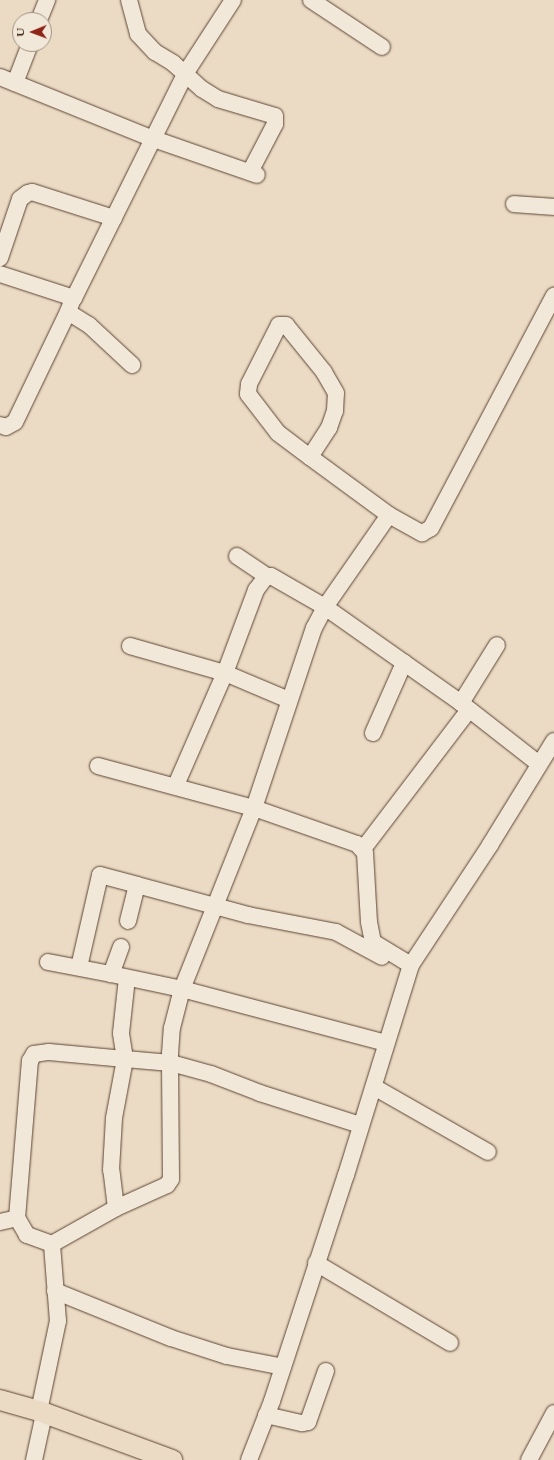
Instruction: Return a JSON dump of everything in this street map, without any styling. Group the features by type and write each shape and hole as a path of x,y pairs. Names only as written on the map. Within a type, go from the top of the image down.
{"main road":[{"path":"0,1400 41,1412 172,1460"}],"street":[{"path":"42,12 47,0"},
{"path":"0,77 151,138 254,173 275,124 275,116 218,99 144,42 135,25 129,0"},
{"path":"311,0 382,47"},
{"path":"0,425 6,427 15,422 151,138 185,74 230,1"},
{"path":"15,83 27,52"},
{"path":"0,258 20,199 28,193 32,192 114,218"},
{"path":"514,204 554,208"},
{"path":"0,274 71,305 89,325 132,365"},
{"path":"310,457 329,428 335,411 336,393 324,372 283,324 279,325 249,384 248,394 278,433 310,457 390,515 419,532 426,532 431,528 554,296"},
{"path":"360,1125 171,1063 49,1052 34,1054 28,1074 17,1218 27,1235 52,1244 116,1208 166,1185 171,1180 169,1121 171,1063 172,1028 182,989 254,808 314,628 325,607 390,515"},
{"path":"237,556 267,576 274,576 325,607 464,707 539,764"},
{"path":"176,785 225,673 256,590 267,576"},
{"path":"130,646 225,673 289,700"},
{"path":"409,970 373,942 368,922 363,849 464,707 497,646"},
{"path":"373,733 404,663"},
{"path":"249,1460 283,1366 360,1125 374,1087 409,970 490,845 554,741"},
{"path":"98,766 176,785 254,808 348,839 363,849"},
{"path":"79,967 100,875 214,906 336,932 409,970"},
{"path":"128,921 137,885"},
{"path":"111,974 121,947"},
{"path":"48,962 79,967 182,989 386,1043"},
{"path":"116,1208 111,1170 114,1118 125,1059 121,1023 127,978"},
{"path":"374,1087 488,1152"},
{"path":"0,1222 17,1218"},
{"path":"34,1460 41,1412 58,1320 52,1244"},
{"path":"316,1263 450,1343"},
{"path":"55,1291 171,1338 227,1356 283,1366"},
{"path":"266,1414 302,1423 308,1422 326,1371"},
{"path":"529,1460 554,1413"}]}
